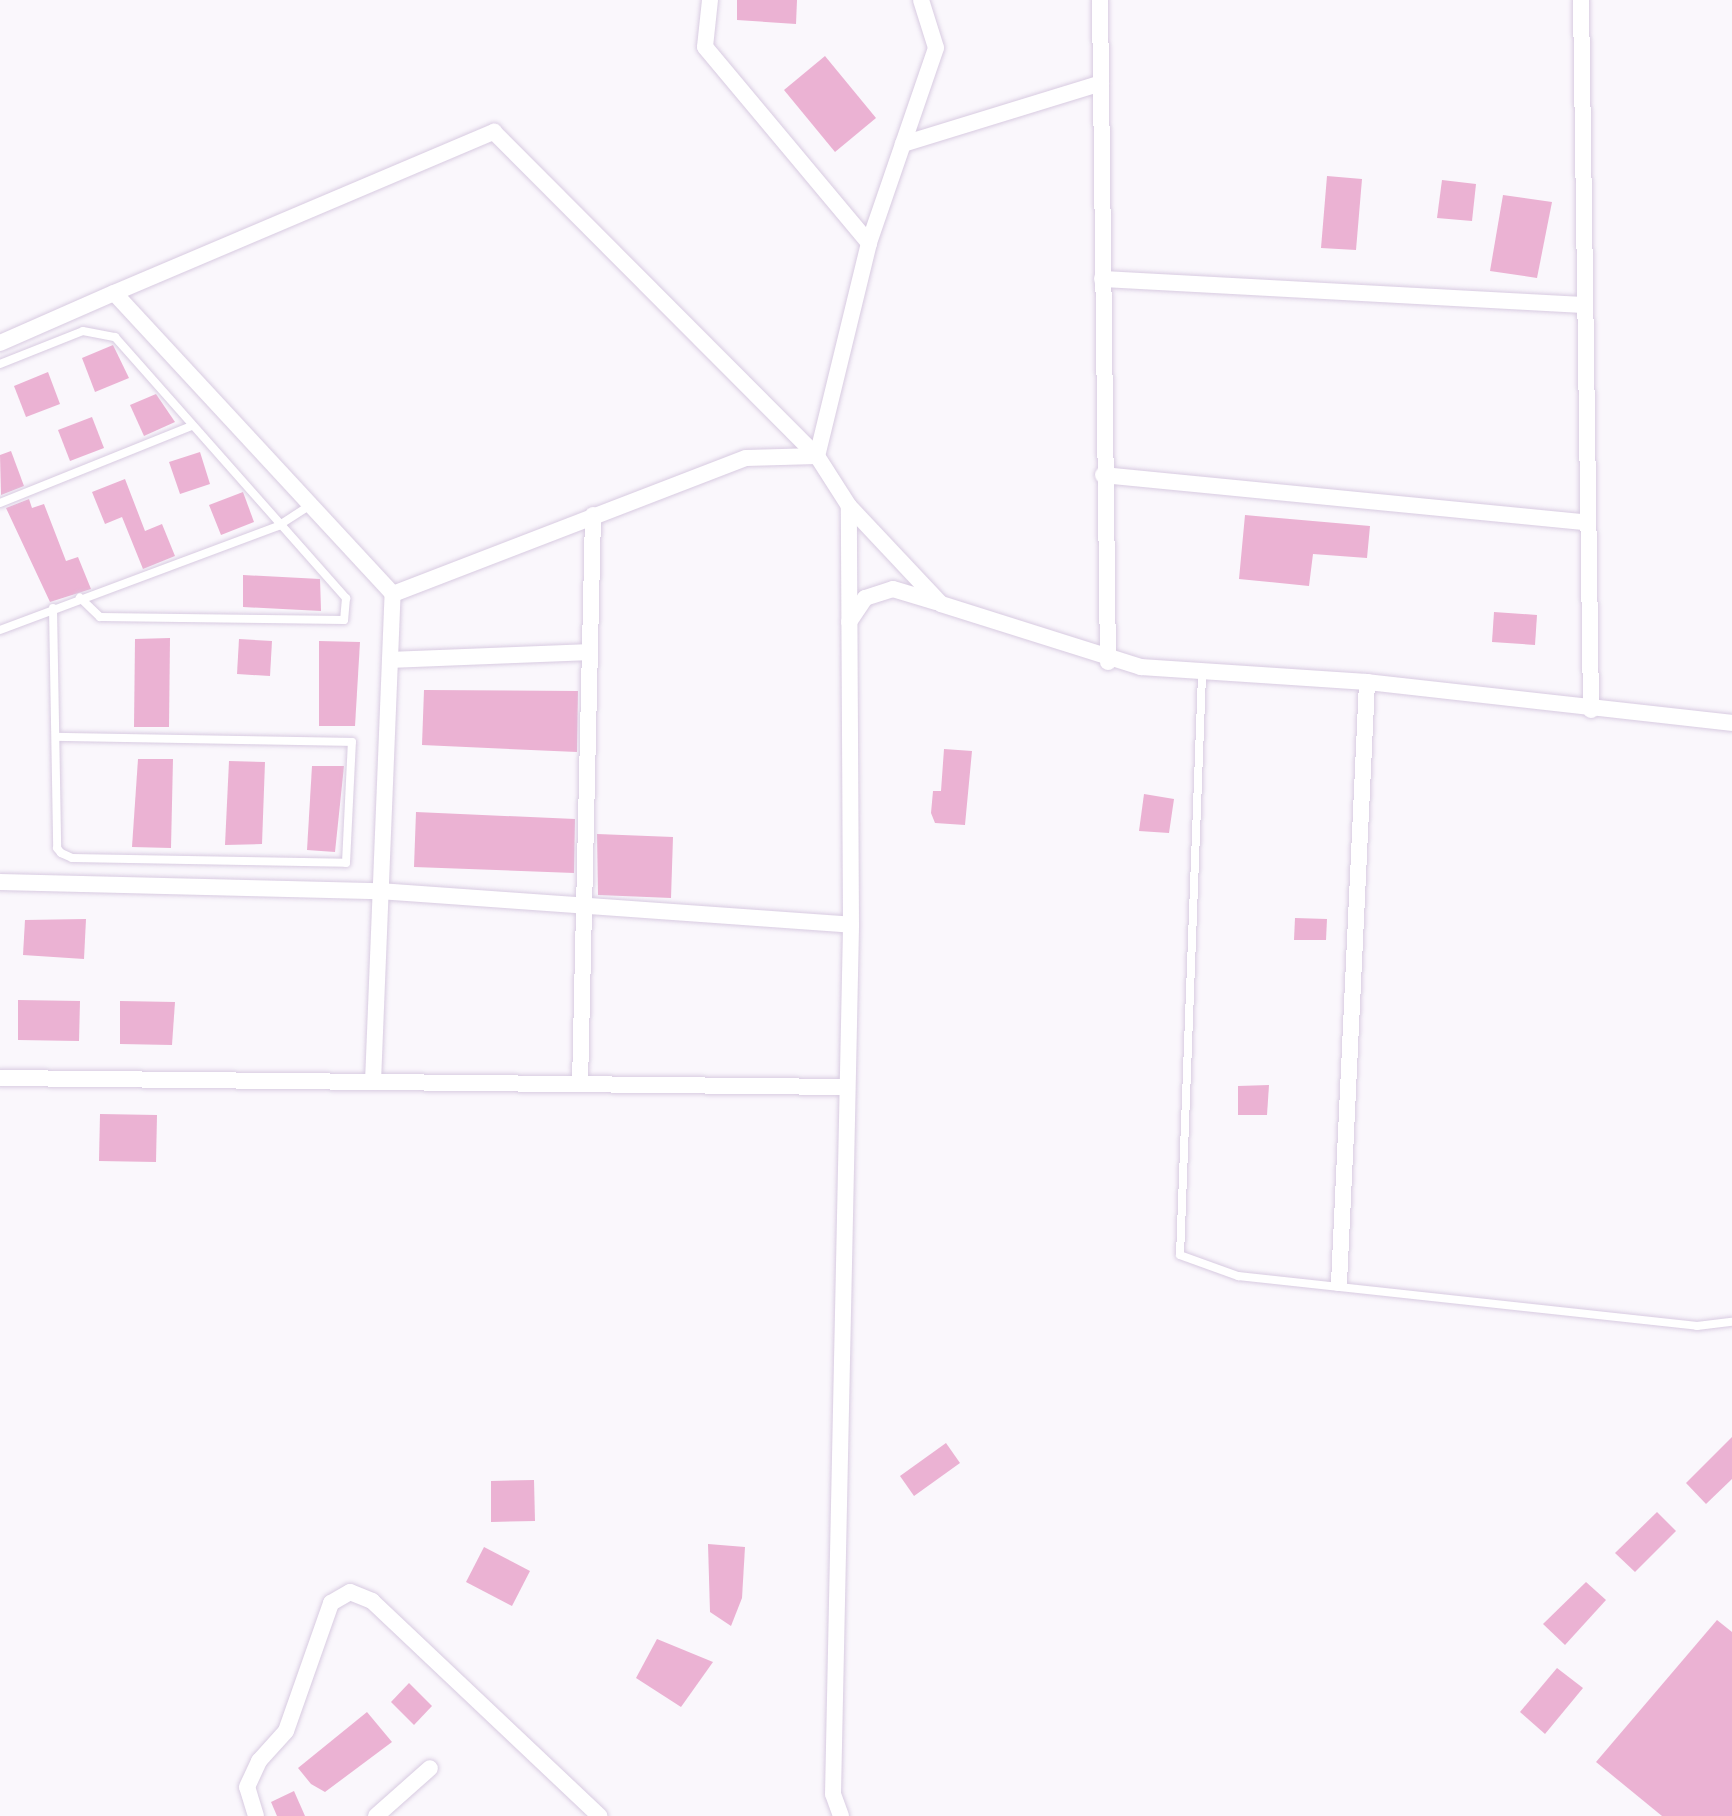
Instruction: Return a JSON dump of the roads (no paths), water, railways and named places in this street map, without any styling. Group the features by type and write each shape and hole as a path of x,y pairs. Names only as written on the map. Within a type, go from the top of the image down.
{"street":[{"path":"710,0 705,47 869,243"},
{"path":"817,456 869,243 936,48 921,0"},
{"path":"1100,0 1103,475 1108,662"},
{"path":"1581,0 1591,710"},
{"path":"903,144 1101,83"},
{"path":"0,343 494,132 817,456 849,506 941,604"},
{"path":"1102,279 1584,305"},
{"path":"114,293 393,594 373,1082"},
{"path":"393,594 746,458 817,456"},
{"path":"1103,475 1586,522"},
{"path":"841,1816 833,1794 851,925 849,506"},
{"path":"580,1084 593,515"},
{"path":"849,622 865,598 893,589 1108,662 1202,675 1367,682 1591,710 1732,723"},
{"path":"390,660 590,652"},
{"path":"1339,1283 1367,682"},
{"path":"0,882 380,891 851,925"},
{"path":"0,1078 847,1087"},
{"path":"256,1816 247,1787 259,1761 286,1731 331,1603 350,1592 372,1601 599,1816"},
{"path":"376,1816 430,1768"}],"lane":[{"path":"0,364 83,331 105,332 237,471 278,526 346,598 344,620 100,617 80,598"},
{"path":"0,503 192,426"},
{"path":"0,630 278,526 311,505"},
{"path":"53,608 57,848 66,857 346,863 352,742 56,737"},
{"path":"1202,675 1180,1255 1238,1276 1339,1283 1697,1326 1732,1322"}]}
